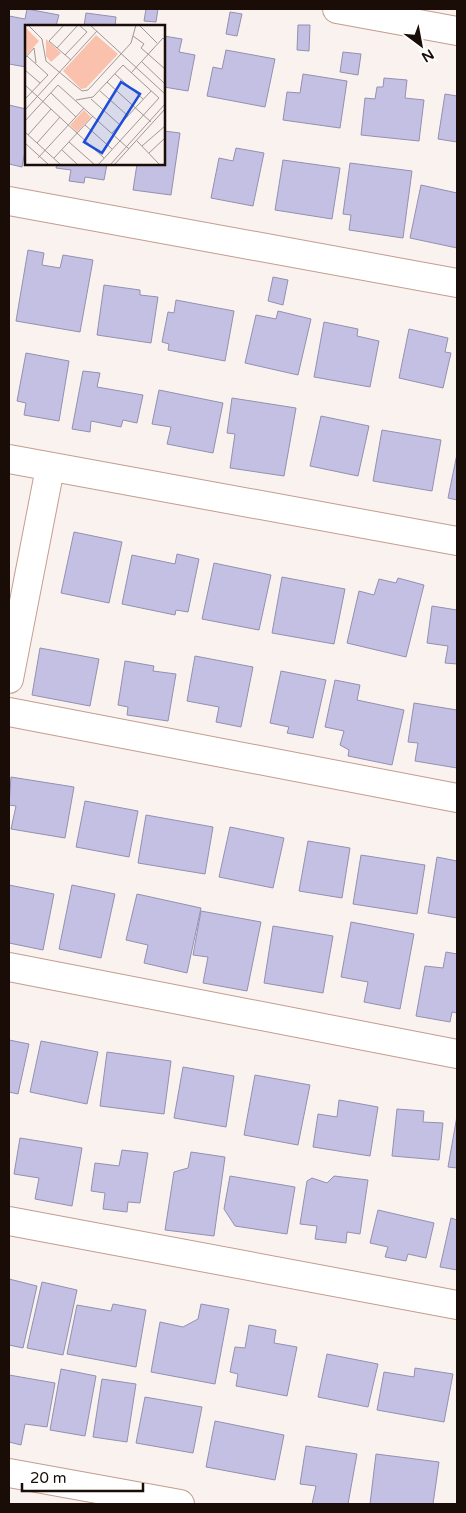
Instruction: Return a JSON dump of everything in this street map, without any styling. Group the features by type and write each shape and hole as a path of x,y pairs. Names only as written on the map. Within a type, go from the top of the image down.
{"street":[{"path":"337,9 457,30"},
{"path":"9,201 457,283"},
{"path":"9,459 457,541"},
{"path":"9,679 50,468"},
{"path":"9,712 457,798"},
{"path":"9,967 457,1054"},
{"path":"9,1221 457,1305"},
{"path":"9,1473 180,1504"}],"building":[{"path":"27,9 59,15 56,25 25,25 25,67 9,64 9,16 25,19"},
{"path":"146,9 158,9 156,22 144,21"},
{"path":"230,12 242,14 237,36 226,34"},
{"path":"86,13 116,17 115,25 84,25"},
{"path":"298,25 310,25 309,51 297,50"},
{"path":"165,36 182,39 179,52 195,55 188,91 165,87"},
{"path":"226,50 275,59 265,107 207,96 213,67 222,69"},
{"path":"343,52 361,54 358,75 340,72"},
{"path":"303,74 347,81 340,128 283,120 287,92 300,93"},
{"path":"384,78 407,80 405,98 424,100 419,141 361,135 365,98 375,99 377,87 383,87"},
{"path":"445,94 457,96 457,142 438,139"},
{"path":"9,105 25,109 25,151 22,167 9,164"},
{"path":"165,131 180,133 171,195 133,190 137,165 165,165"},
{"path":"236,148 264,153 253,206 211,198 219,158 233,161"},
{"path":"283,160 340,168 332,219 275,210"},
{"path":"350,163 412,171 403,238 349,230 351,215 343,214"},
{"path":"57,165 107,165 104,180 85,177 84,183 69,181 71,170 56,168"},
{"path":"421,185 457,193 457,248 410,238"},
{"path":"28,250 44,253 42,265 60,268 63,255 93,260 80,332 16,321"},
{"path":"273,277 288,280 283,305 268,301"},
{"path":"104,285 140,290 140,295 158,297 151,343 97,335"},
{"path":"176,300 234,311 225,361 168,350 169,344 162,342 168,312 174,313"},
{"path":"278,311 311,319 298,375 245,363 256,315 276,319"},
{"path":"324,322 358,329 357,336 379,341 370,387 314,377"},
{"path":"409,329 448,338 445,352 451,353 443,388 399,378"},
{"path":"26,353 69,361 59,421 24,415 26,403 17,401"},
{"path":"83,371 100,373 97,387 143,395 137,423 123,420 121,427 91,421 90,432 72,429"},
{"path":"159,390 223,403 213,453 167,444 171,427 152,424"},
{"path":"232,398 296,408 284,476 230,468 235,434 227,433"},
{"path":"321,416 369,426 358,476 310,466"},
{"path":"382,430 441,440 432,491 373,481"},
{"path":"457,454 457,500 448,498"},
{"path":"74,532 122,542 109,603 61,593"},
{"path":"177,554 199,559 188,612 176,610 175,615 122,604 132,555 175,564"},
{"path":"214,563 271,575 259,630 202,619"},
{"path":"282,577 345,589 334,644 272,633"},
{"path":"398,578 424,585 406,657 347,643 359,591 374,595 379,579 396,583"},
{"path":"432,606 457,610 457,664 445,663 448,646 427,643"},
{"path":"40,648 99,659 90,706 32,695"},
{"path":"195,656 253,667 241,727 216,722 219,707 187,701"},
{"path":"125,661 154,666 153,671 176,674 168,721 127,715 128,707 118,705"},
{"path":"281,671 326,680 313,738 287,733 289,727 270,723"},
{"path":"335,680 360,685 357,700 404,710 392,765 348,756 349,750 340,745 344,731 325,727"},
{"path":"414,703 457,710 457,768 415,761 418,743 408,742"},
{"path":"11,777 74,787 65,838 11,829 16,806 9,805"},
{"path":"85,801 138,811 129,857 76,847"},
{"path":"146,815 213,827 205,874 138,863"},
{"path":"230,827 284,838 273,888 219,877"},
{"path":"308,841 350,848 342,898 299,891"},
{"path":"361,855 425,865 417,914 353,904"},
{"path":"437,857 457,861 457,918 428,913"},
{"path":"9,885 54,894 43,950 9,943"},
{"path":"72,885 115,894 101,958 59,949"},
{"path":"137,894 201,908 187,973 144,963 148,945 126,940"},
{"path":"201,911 261,922 247,991 203,983 208,957 193,955"},
{"path":"351,922 414,934 400,1009 364,1002 368,982 341,977"},
{"path":"273,926 333,936 323,993 264,983"},
{"path":"446,952 457,954 457,1013 452,1012 450,1022 416,1016 425,966 443,968"},
{"path":"9,1040 29,1044 18,1094 9,1092"},
{"path":"41,1041 98,1052 87,1104 30,1092"},
{"path":"107,1052 171,1061 164,1114 100,1106"},
{"path":"183,1067 234,1076 226,1127 174,1118"},
{"path":"255,1075 310,1085 298,1145 244,1135"},
{"path":"339,1100 378,1107 370,1156 313,1147 318,1114 337,1117"},
{"path":"397,1109 424,1111 423,1122 443,1123 439,1160 392,1156"},
{"path":"457,1116 457,1168 448,1167"},
{"path":"20,1138 82,1148 72,1206 35,1199 39,1178 14,1174"},
{"path":"122,1150 148,1153 140,1203 128,1202 127,1212 103,1209 105,1193 91,1191 95,1163 119,1166"},
{"path":"191,1152 225,1157 214,1236 165,1230 174,1172 188,1168"},
{"path":"230,1176 295,1187 287,1234 235,1226 224,1209"},
{"path":"334,1176 368,1180 360,1234 347,1232 346,1243 315,1239 317,1226 300,1224 307,1181 312,1178 327,1183"},
{"path":"378,1210 434,1223 426,1258 408,1254 406,1261 385,1257 388,1247 370,1243"},
{"path":"451,1218 457,1220 457,1270 440,1267"},
{"path":"9,1279 37,1286 23,1348 9,1345"},
{"path":"42,1282 77,1290 63,1355 27,1348"},
{"path":"113,1304 146,1310 136,1367 67,1354 77,1305 111,1311"},
{"path":"201,1304 229,1309 215,1384 151,1372 160,1322 183,1327 198,1319"},
{"path":"249,1325 276,1330 274,1343 297,1347 287,1396 236,1386 238,1374 230,1372 235,1347 245,1348"},
{"path":"327,1354 378,1364 368,1407 318,1397"},
{"path":"415,1368 453,1374 444,1422 377,1410 384,1372 414,1377"},
{"path":"61,1369 96,1376 85,1436 50,1430"},
{"path":"9,1375 55,1383 47,1427 25,1424 21,1445 9,1442"},
{"path":"102,1379 136,1384 127,1442 93,1437"},
{"path":"145,1397 202,1407 193,1453 136,1443"},
{"path":"215,1421 284,1435 275,1480 206,1467"},
{"path":"306,1446 357,1454 348,1504 312,1504 316,1486 300,1484"},
{"path":"376,1454 439,1462 433,1504 370,1504"}]}
